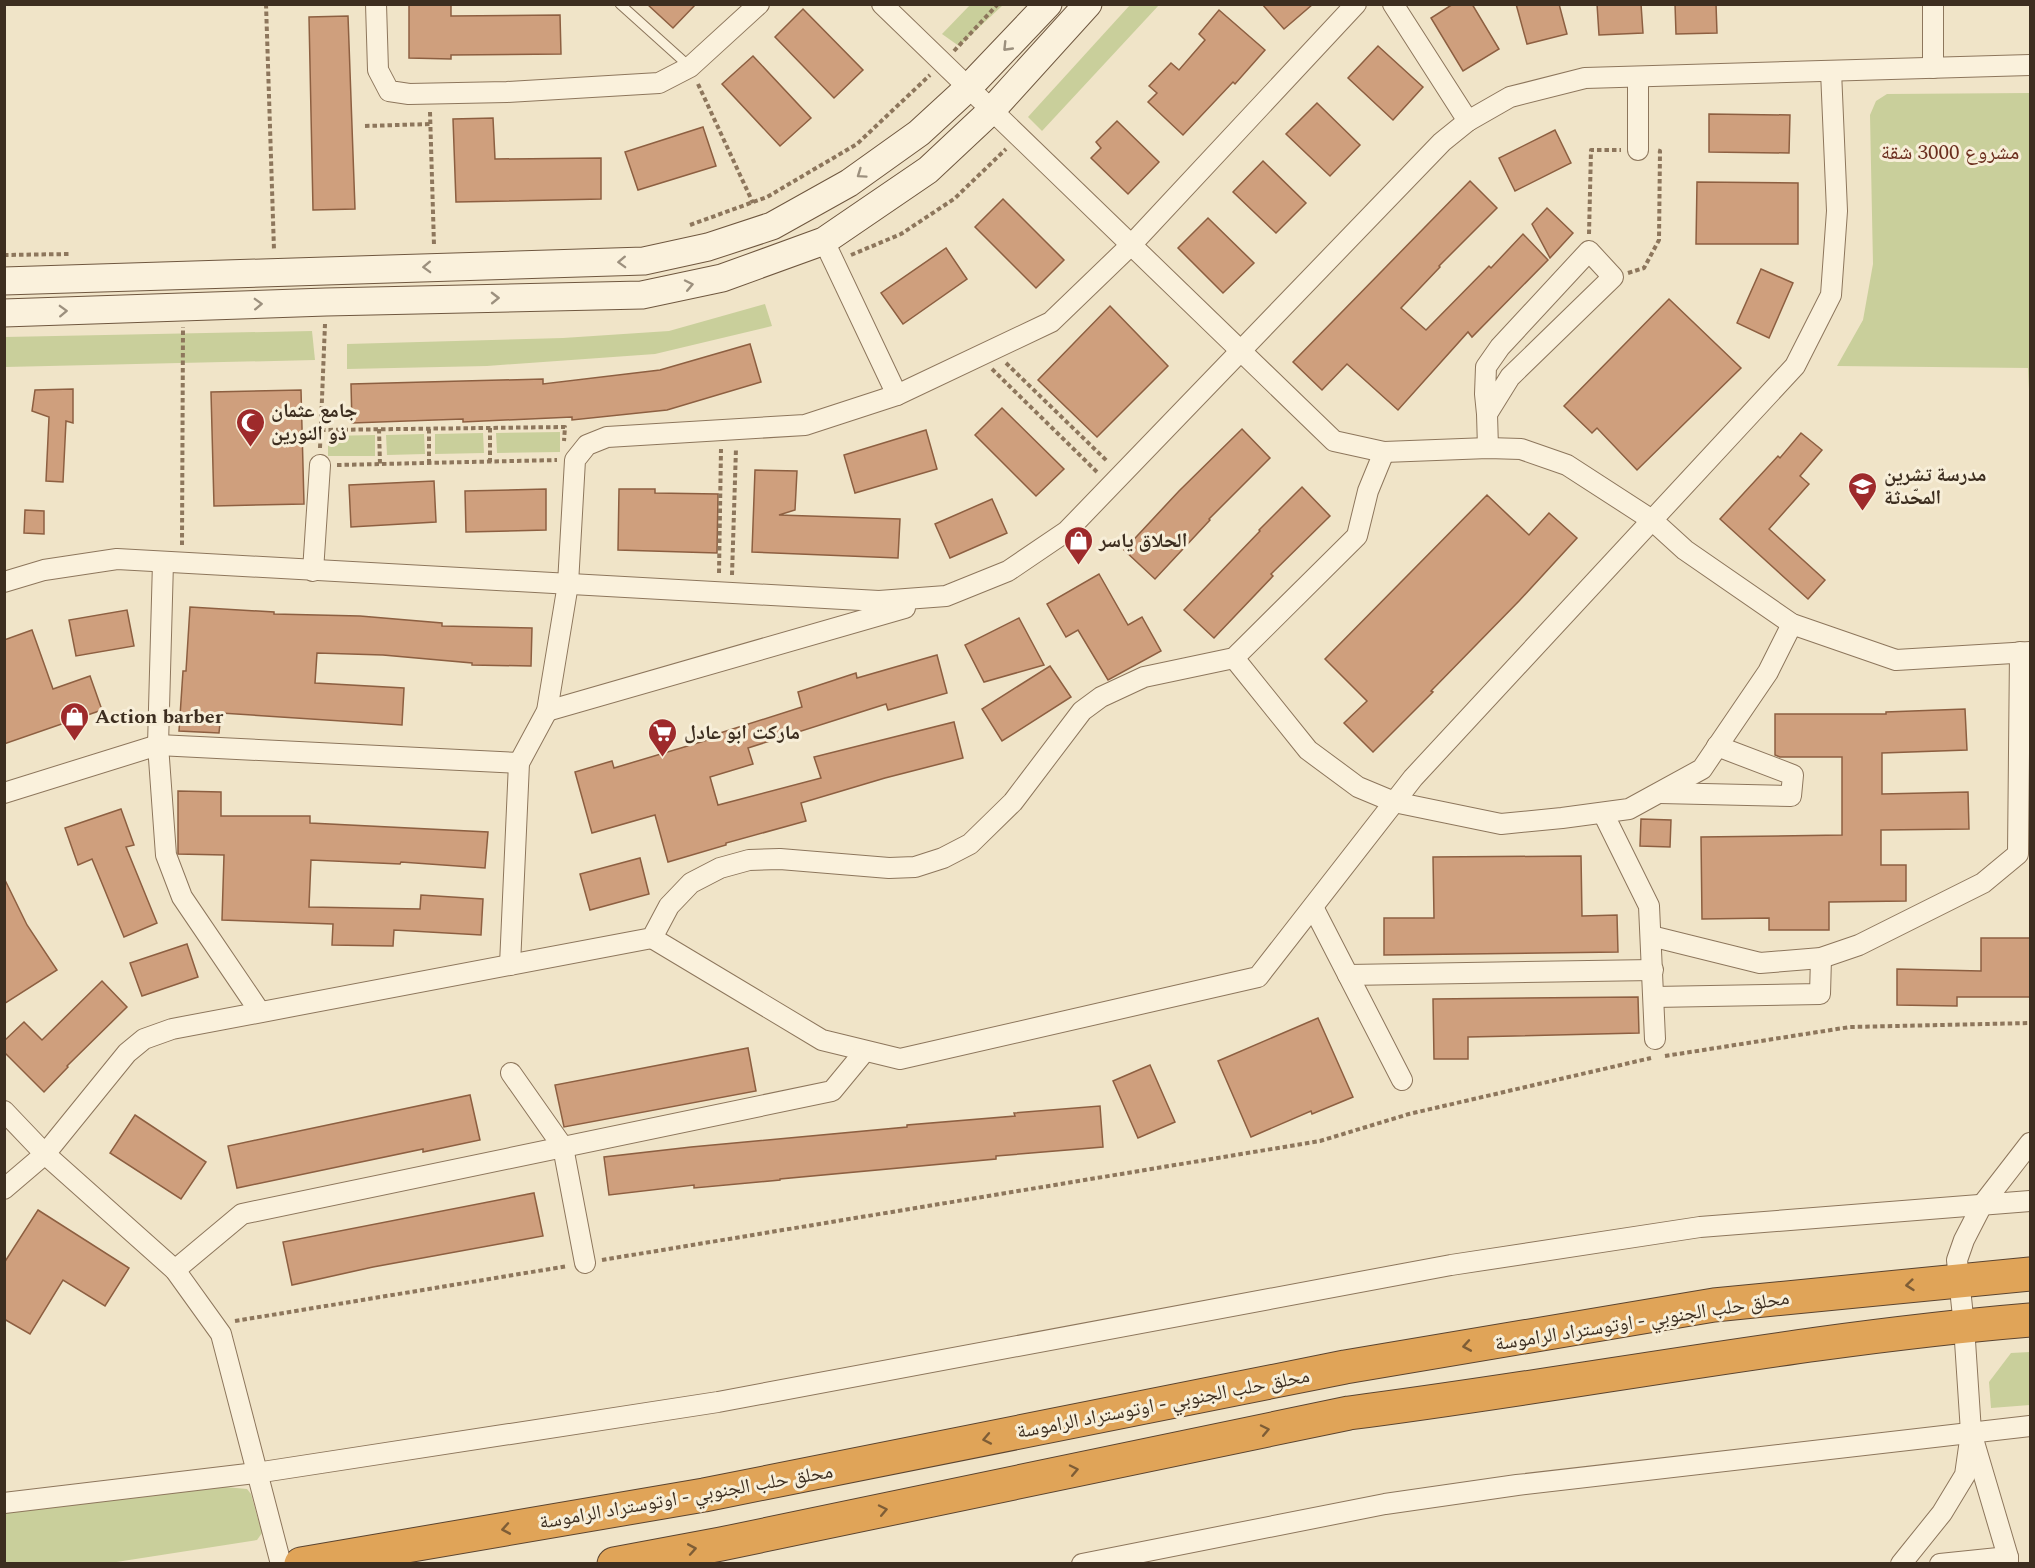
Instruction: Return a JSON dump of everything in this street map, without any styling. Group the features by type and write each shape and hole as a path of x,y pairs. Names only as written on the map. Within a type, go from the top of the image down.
{"highway":[{"name":"محلق حلب الجنوبي - اوتوستراد الراموسة","path":"301,1563 704,1495 1345,1367 1714,1305 2031,1274"},
{"path":"614,1563 721,1544 1348,1413 1429,1403 1735,1356 1964,1326 2031,1320"}],"street":[{"path":"376,4 378,70 389,91 409,94 507,92 659,84 690,67 759,4"},
{"path":"882,4 1334,441 1384,452 1521,449 1567,465 1652,520 1685,550 1792,624 1896,660 2026,652 2018,854 1983,884 1859,945 1821,958 1760,963 1651,936"},
{"path":"4,281 271,257 458,266 644,261 708,247 772,226 849,183 910,140 968,88 1047,4"},
{"path":"4,313 326,302 642,295 830,251 928,170 991,111 1088,4"},
{"path":"510,965 519,763 547,711 568,584 569,460 587,445 607,437 806,425 897,395 1051,322 1132,244 1356,4"},
{"path":"1393,4 1468,121"},
{"path":"1933,4 1933,68"},
{"path":"547,711 946,596 1008,571 1067,531 1442,142 1468,121 1510,97 1585,78 2031,65"},
{"path":"4,1189 45,1154 127,1053 144,1040 172,1029 652,938 822,1040 900,1059 1258,977 1413,778 1795,366 1831,295 1837,211 1831,71"},
{"path":"1638,77 1638,150"},
{"path":"830,251 897,395"},
{"path":"1487,414 1510,376 1613,277 1589,251 1500,347 1486,367 1485,394 1488,448"},
{"path":"458,266 460,299"},
{"path":"652,938 669,906 691,882 720,868 749,860 780,859 890,868 915,867 943,858 970,844 1013,802 1082,711 1101,697 1144,677 1234,658 1357,536 1368,491 1384,452"},
{"path":"313,571 320,465"},
{"path":"4,582 44,570 117,559 879,601 946,596"},
{"path":"173,563 158,745 166,855 182,897 260,1012"},
{"path":"1234,658 1308,750 1358,787 1394,802 1501,824 1629,809 1702,769 1768,672 1792,624"},
{"path":"4,793 158,745 519,763"},
{"path":"1657,793 1791,796 1793,775 1717,746"},
{"path":"1603,813 1649,906 1655,1040"},
{"path":"1313,907 1402,1080"},
{"path":"1654,998 1820,994 1821,958"},
{"path":"1348,975 1653,970"},
{"path":"175,1270 242,1214 832,1091 865,1051"},
{"path":"511,1073 563,1147 585,1263"},
{"path":"4,1111 45,1154 175,1270 221,1334 256,1473 282,1563"},
{"path":"1901,1563 1942,1513 1965,1475 1971,1432 1957,1260 1982,1204 2031,1143"},
{"path":"4,1503 256,1473 718,1402 1451,1265 1700,1227 2031,1201"},
{"path":"1082,1563 1385,1504 1517,1485 2031,1426"},
{"path":"1940,1563 2008,1560 1971,1432"}],"lane":[{"path":"620,4 690,67"}],"path":[{"path":"266,4 271,257"},
{"path":"687,226 767,197 857,144 942,63 998,4"},
{"path":"690,67 753,203"},
{"path":"423,246 434,246 429,93"},
{"path":"365,126 430,124"},
{"path":"830,251 901,234 954,199 1019,136"},
{"path":"1589,251 1591,150 1660,151 1659,240 1644,268 1613,277"},
{"path":"4,255 75,254"},
{"path":"321,430 565,427 569,460 320,465 321,430 326,302"},
{"path":"173,563 183,327"},
{"path":"986,353 1116,480"},
{"path":"986,353 1116,480"},
{"path":"490,428 490,462"},
{"path":"379,429 380,464"},
{"path":"429,429 429,463"},
{"path":"725,593 729,430"},
{"path":"725,593 729,430"},
{"path":"214,1325 1320,1141 1409,1114 1646,1059 1850,1027 2031,1023"}],"green space":[{"path":"971,4 1003,5 959,46 942,34"},
{"path":"1130,5 1159,5 1042,131 1028,117"},
{"path":"2030,93 2030,411 2028,368 1837,366 1863,320 1873,264 1870,115 1876,101 1887,94"},
{"path":"765,304 772,326 655,354 487,366 347,369 347,344 563,338 669,331"},
{"path":"312,331 315,360 5,367 5,337"},
{"path":"560,432 560,452 497,453 496,433"},
{"path":"483,433 484,453 435,454 435,434"},
{"path":"424,434 425,454 387,455 386,435"},
{"path":"375,435 375,456 328,456 328,436"},
{"path":"2030,1352 2030,1405 1991,1408 1989,1382 2011,1353"},
{"path":"225,1487 247,1489 251,1494 262,1533 257,1540 110,1563 5,1563 4,1513"}],"building":[{"path":"409,4 451,4 451,16 560,15 561,54 451,55 451,59 409,58"},
{"path":"647,4 696,4 673,28"},
{"path":"1262,4 1313,4 1284,29"},
{"path":"1453,4 1472,4 1499,49 1463,71 1431,18"},
{"path":"1516,4 1559,4 1567,34 1527,44"},
{"path":"1597,4 1641,4 1643,33 1599,35"},
{"path":"1675,4 1716,4 1717,33 1676,34"},
{"path":"803,9 863,70 834,98 775,37"},
{"path":"1219,10 1265,50 1235,84 1233,82 1183,135 1148,102 1157,93 1149,86 1171,63 1179,70 1205,40 1199,34"},
{"path":"348,16 355,209 313,210 309,17"},
{"path":"1378,46 1423,87 1393,120 1348,78"},
{"path":"753,56 811,118 780,146 722,84"},
{"path":"1317,103 1360,145 1330,176 1286,134"},
{"path":"1709,114 1790,115 1789,153 1709,152"},
{"path":"493,118 495,159 601,158 601,199 456,202 453,119"},
{"path":"1117,121 1159,162 1128,194 1091,158 1101,148 1096,142"},
{"path":"703,127 716,166 638,190 625,152"},
{"path":"1555,130 1571,163 1515,191 1499,158"},
{"path":"1263,161 1306,203 1276,233 1233,192"},
{"path":"1470,181 1497,208 1401,308 1426,330 1523,234 1548,260 1472,337 1468,332 1398,410 1347,364 1322,390 1293,362"},
{"path":"1697,182 1798,183 1798,244 1696,244"},
{"path":"1003,199 1064,260 1036,288 975,227"},
{"path":"1547,208 1573,233 1550,258 1532,224"},
{"path":"1208,218 1254,263 1223,293 1178,248"},
{"path":"946,248 967,279 903,324 881,293"},
{"path":"1761,269 1793,283 1769,338 1737,323"},
{"path":"1669,299 1741,368 1637,470 1597,428 1592,433 1564,406"},
{"path":"1110,306 1168,366 1097,437 1038,380"},
{"path":"750,344 761,382 667,410 572,420 572,417 463,422 463,419 352,423 351,384 543,379 543,384 660,370"},
{"path":"73,389 73,423 66,421 63,482 46,481 49,417 32,411 35,390"},
{"path":"301,390 304,504 214,506 211,392"},
{"path":"1002,408 1064,469 1036,496 975,435"},
{"path":"1242,429 1270,458 1209,519 1155,579 1124,550 1179,491"},
{"path":"926,430 937,469 855,493 844,455"},
{"path":"1801,433 1822,450 1800,476 1809,484 1769,529 1825,580 1808,599 1720,519 1778,456 1780,458"},
{"path":"755,470 797,471 795,510 779,515 900,519 898,558 752,552"},
{"path":"434,481 436,522 351,527 349,485"},
{"path":"1302,487 1330,516 1271,574 1273,576 1214,638 1184,610"},
{"path":"546,489 546,530 466,532 465,491"},
{"path":"619,489 655,489 655,493 718,494 717,553 618,550"},
{"path":"1487,495 1529,535 1549,513 1577,538 1431,691 1433,692 1373,752 1344,723 1367,701 1325,659"},
{"path":"992,499 1007,533 950,558 935,524"},
{"path":"25,510 44,511 44,534 24,533"},
{"path":"1099,574 1128,625 1142,617 1161,651 1108,680 1078,630 1066,637 1047,604"},
{"path":"190,607 274,612 274,614 360,616 442,623 442,626 532,628 531,666 472,665 472,663 383,655 317,653 315,683 404,688 402,725 221,713 219,733 179,731"},
{"path":"127,610 134,646 76,656 69,620"},
{"path":"1019,618 1044,665 984,682 965,645"},
{"path":"32,630 53,689 90,676 102,710 4,744 4,640"},
{"path":"937,655 947,693 888,710 886,704 748,748 753,764 710,777 718,805 821,778 814,757 954,722 963,758 801,803 806,821 668,862 655,815 592,833 575,772 612,761 614,768 721,736 720,733 802,707 798,692 856,673 857,678"},
{"path":"1050,666 1071,697 1002,741 982,709"},
{"path":"1965,709 1967,750 1882,753 1882,794 1968,792 1969,829 1881,830 1881,865 1906,865 1906,901 1829,902 1829,930 1769,930 1769,918 1702,919 1701,837 1842,835 1842,757 1780,757 1775,755 1775,714 1886,714 1886,712"},
{"path":"178,791 221,792 221,816 310,816 310,823 488,832 485,868 401,862 400,864 311,860 309,907 420,909 421,895 483,899 481,935 394,930 393,946 332,945 333,924 222,920 224,855 178,854"},
{"path":"121,809 134,845 126,847 157,923 124,937 92,859 78,865 65,828"},
{"path":"1641,819 1671,820 1670,847 1640,846"},
{"path":"1581,856 1582,916 1617,915 1618,952 1384,955 1384,918 1434,918 1433,857"},
{"path":"640,858 649,894 590,910 580,874"},
{"path":"4,878 27,925 57,970 4,1004"},
{"path":"1981,938 2031,938 2031,997 1957,997 1957,1006 1897,1005 1897,969 1981,971"},
{"path":"187,944 198,977 142,996 130,963"},
{"path":"102,981 127,1007 44,1092 4,1052 4,1041 24,1022 42,1040"},
{"path":"1638,997 1639,1033 1468,1037 1468,1059 1434,1059 1433,999"},
{"path":"1318,1018 1353,1097 1312,1114 1311,1111 1251,1137 1218,1061"},
{"path":"748,1048 756,1091 564,1127 555,1085"},
{"path":"1150,1065 1175,1122 1138,1138 1113,1081"},
{"path":"470,1095 480,1140 423,1152 423,1149 237,1188 228,1146"},
{"path":"1100,1106 1103,1147 609,1195 604,1157 1015,1116 1014,1113"},
{"path":"135,1115 206,1162 181,1199 110,1153"},
{"path":"534,1193 543,1236 373,1267 292,1285 283,1242"},
{"path":"38,1210 129,1268 105,1306 63,1280 30,1334 4,1319 4,1263"}],"place":[{"name":"جامع عثمان ذو النورين","path":"250,448"},
{"name":"مدرسة تشرين المحّدثة","path":"1863,512"},
{"name":"الحلاق ياسر","path":"1078,566"},
{"name":"Action barber","path":"74,742"},
{"name":"ماركت ابو عادل","path":"663,758"}],"district":[{"name":"مشروع 3000 شقة","path":"1950,152"}]}
